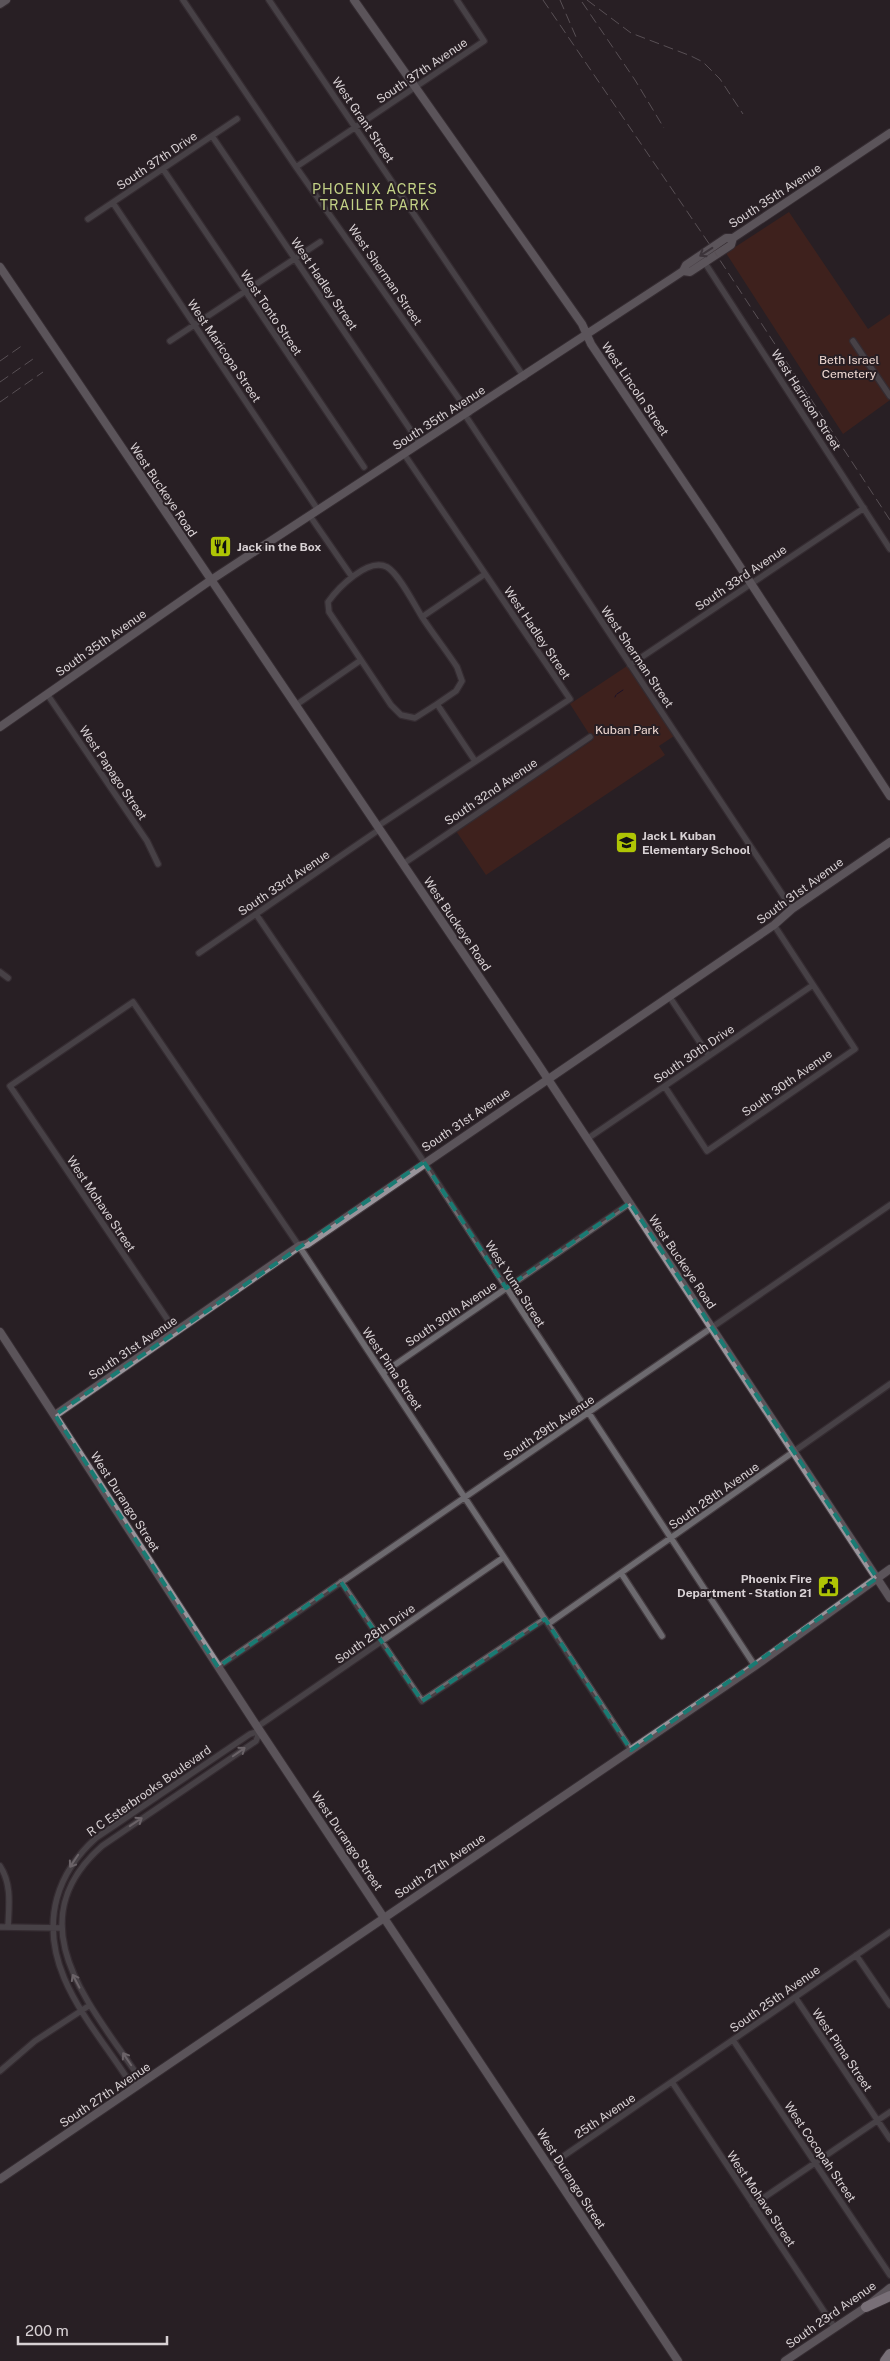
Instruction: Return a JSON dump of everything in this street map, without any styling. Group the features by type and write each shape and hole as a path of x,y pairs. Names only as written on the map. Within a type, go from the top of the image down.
{"highway":[{"path":"866,2307 890,2296"},
{"path":"885,2361 890,2354"}],"main road":[{"path":"0,4 6,0"},
{"name":"West Lincoln Street","path":"354,0 582,324 890,796"},
{"name":"South 35th Avenue","path":"0,726 211,580 684,271 686,264 726,238 733,238 890,133"},
{"path":"684,271 690,272 705,263 731,245 733,238"},
{"name":"West Buckeye Road","path":"0,267 547,1078 890,1598"},
{"name":"South 31st Avenue","path":"55,1415 299,1246 313,1239 774,925 792,910 890,842"},
{"name":"West Durango Street","path":"0,1332 258,1729 678,2361"},
{"name":"South 27th Avenue","path":"0,2179 755,1666 890,1569"},
{"name":"South 23rd Avenue","path":"784,2361 866,2307 890,2288"},
{"path":"791,2361 810,2345"}],"street":[{"name":"West Sherman Street","path":"183,0 467,414 792,910"},
{"name":"West Grant Street","path":"269,0 524,377"},
{"name":"South 37th Avenue","path":"296,167 484,41 457,0"},
{"name":"South 37th Drive","path":"88,220 237,119"},
{"name":"West Hadley Street","path":"212,136 420,444"},
{"name":"West Tonto Street","path":"163,169 364,467"},
{"name":"West Maricopa Street","path":"113,203 318,510"},
{"path":"170,341 320,242"},
{"name":"West Harrison Street","path":"705,263 890,548"},
{"path":"853,340 890,396"},
{"name":"West Hadley Street","path":"404,454 570,699"},
{"name":"South 33rd Avenue","path":"630,665 750,582 864,508"},
{"path":"310,516 352,578"},
{"path":"374,565 387,567 399,581 422,617 457,667 462,681 456,691 416,718 401,715 391,705 329,612 328,602 338,588 352,578 374,565"},
{"path":"422,617 485,574"},
{"path":"296,706 361,660"},
{"name":"West Papago Street","path":"47,694 147,841 158,864"},
{"name":"South 33rd Avenue","path":"199,953 475,761 570,699"},
{"path":"437,704 475,761"},
{"name":"South 32nd Avenue","path":"403,864 590,738"},
{"name":"West Yuma Street","path":"256,914 424,1162 755,1666"},
{"path":"774,925 813,985"},
{"path":"0,972 8,978"},
{"name":"South 30th Avenue","path":"665,1086 707,1151 855,1049 813,985"},
{"name":"South 30th Drive","path":"587,1139 813,985"},
{"path":"669,996 709,1056"},
{"name":"West Pima Street","path":"10,1086 133,1002 299,1246 631,1750"},
{"name":"West Mohave Street","path":"10,1086 176,1332"},
{"name":"South 30th Avenue","path":"383,1373 630,1204"},
{"name":"South 29th Avenue","path":"218,1667 890,1205"},
{"name":"South 28th Avenue","path":"380,1642 422,1701 621,1573 794,1454 890,1384"},
{"name":"South 28th Drive","path":"258,1729 504,1557"},
{"path":"621,1573 662,1636"},
{"path":"341,1582 380,1642"},
{"name":"R C Esterbrooks Boulevard","path":"138,2086 127,2078 82,2010 60,1970 54,1950 52,1928 60,1889 76,1857 84,1848 258,1729"},
{"name":"R C Esterbrooks Boulevard","path":"138,2086 136,2073 90,2005 65,1956 62,1928 64,1909 71,1886 90,1857 109,1840 254,1742 258,1729"},
{"path":"0,1866 6,1876 9,1889 8,1927"},
{"path":"0,1927 62,1928"},
{"name":"South 25th Avenue","path":"672,2082 890,1932"},
{"path":"856,1955 890,2004"},
{"name":"West Pima Street","path":"795,1997 890,2139"},
{"path":"0,2071 35,2041 90,2005"},
{"name":"West Cocopah Street","path":"733,2040 890,2275"},
{"name":"West Mohave Street","path":"672,2082 835,2328"},
{"name":"25th Avenue","path":"549,2166 672,2082"},
{"path":"753,2205 890,2112"}],"highlighted area":[{"path":"424,1162 506,1288 630,1203 877,1578 631,1750 545,1619 422,1701 341,1582 218,1667 55,1415"}],"green space":[{"name":"Beth Israel Cemetery","path":"789,212 868,329 890,314 890,400 843,434 726,253"},
{"name":"Kuban Park","path":"627,666 674,736 659,746 665,755 486,875 456,831 593,740 570,704"}],"waterway":[{"path":"617,694 623,690"}],"railway":[{"path":"543,0 712,248 890,520"},
{"path":"560,0 576,37"},
{"path":"587,0 631,33 703,62 720,79 743,114"},
{"path":"582,2 635,80 664,128"},
{"path":"0,361 23,345"},
{"path":"0,382 33,359"},
{"path":"0,402 43,372"}],"place":[{"name":"Jack in the Box","path":"221,547"},
{"name":"Jack L Kuban Elementary School","path":"626,843"},
{"name":"Phoenix Fire Department - Station 21","path":"828,1586"}],"district":[{"name":"PHOENIX ACRES TRAILER PARK","path":"375,197"}]}
